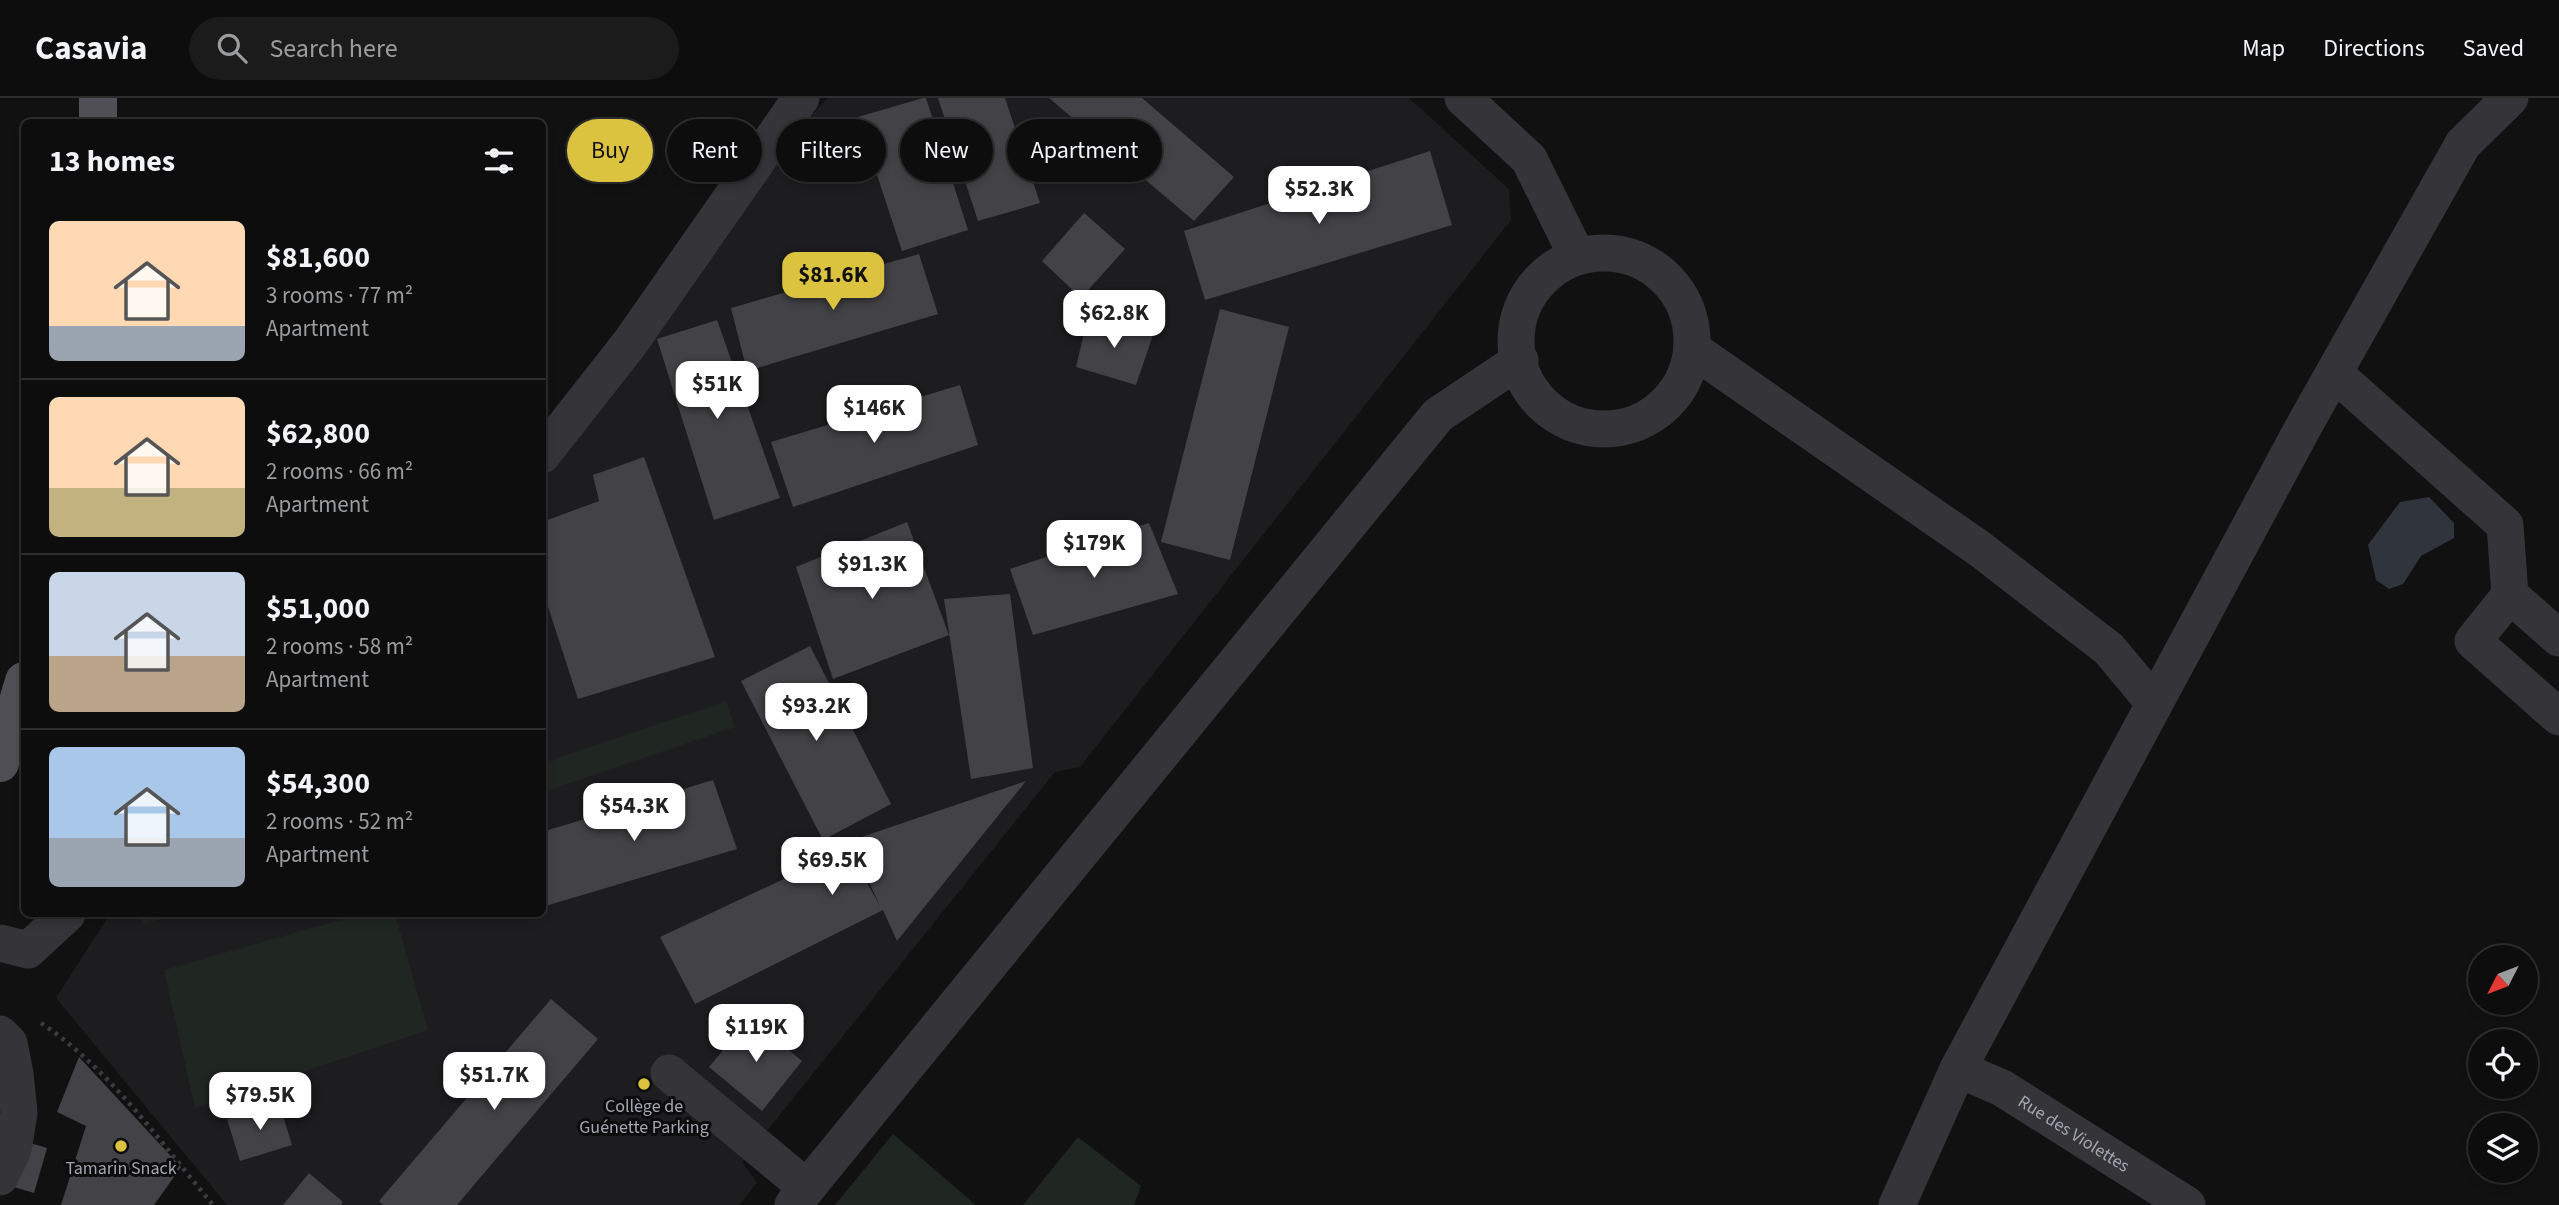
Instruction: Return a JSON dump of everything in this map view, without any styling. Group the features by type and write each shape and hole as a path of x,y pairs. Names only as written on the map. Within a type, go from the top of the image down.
{"main road":[{"path":"98,98 98,119"},
{"path":"0,763 21,691"}],"street":[{"path":"546,450 630,343 801,98"},
{"path":"1463,98 1529,159 1577,256"},
{"path":"1898,1205 1958,1069 2333,373 2463,144 2510,98"},
{"path":"1607,252 1635,258 1660,272 1679,294 1683,303 1690,320 1692,349 1685,377 1670,401 1647,418 1620,427 1591,428 1564,419 1540,401 1524,376 1516,347 1519,318 1531,291 1552,270 1577,256 1607,252"},
{"path":"1692,349 1903,495 2044,599 2109,649 2154,703"},
{"path":"669,1073 800,1196 1438,415 1520,360"},
{"path":"2333,373 2505,525 2511,595 2559,638"},
{"path":"2511,595 2473,640 2559,717"},
{"path":"0,943 28,950 64,917"},
{"path":"0,1177 13,1150 19,1113 9,1043 16,1027"},
{"name":"Rue des Violettes","path":"1958,1069 2002,1088 2187,1205"}],"path":[{"path":"16,1027 67,1041 101,1072 213,1205"}],"shaded area":[{"path":"828,98 1409,98 1509,189 1511,220 1080,767 1055,772 742,1162 757,1183 739,1205 227,1205 56,998 108,917 546,917 546,465 759,182 762,182 776,160 776,182 886,182 886,119 808,119"},
{"path":"2429,497 2454,523 2454,538 2421,556 2403,584 2389,589 2376,580 2368,545 2400,502"},
{"path":"726,701 735,727 546,791 546,762"},
{"path":"140,917 166,917 144,924"},
{"path":"350,917 396,917 428,1030 195,1108 164,970"},
{"path":"893,1134 976,1205 835,1205"},
{"path":"1078,1137 1141,1186 1134,1205 1023,1205"}],"building":[{"path":"926,98 933,119 900,119 900,182 953,182 968,230 902,251 879,182 886,182 886,119 858,117"},
{"path":"938,98 1005,98 1012,119 1007,119 1007,182 1033,182 1040,203 978,221 965,182 993,182 993,119 945,119"},
{"path":"1049,98 1142,98 1234,177 1194,221 1148,182 1162,182 1162,119 1074,119"},
{"path":"1430,151 1452,225 1205,300 1184,231"},
{"path":"1084,213 1125,249 1081,298 1042,261"},
{"path":"919,254 938,314 747,371 731,308"},
{"path":"1220,309 1289,327 1230,560 1161,542"},
{"path":"1088,316 1154,332 1136,385 1076,367"},
{"path":"717,320 780,498 714,520 657,339"},
{"path":"960,385 978,445 793,507 771,442"},
{"path":"644,457 715,657 578,699 546,600 546,521 599,501 593,475"},
{"path":"907,522 949,635 833,679 796,567"},
{"path":"1149,523 1178,594 1033,635 1010,569"},
{"path":"1010,594 1033,768 971,779 944,599"},
{"path":"810,646 891,804 823,840 741,681"},
{"path":"713,780 737,849 546,906 546,831"},
{"path":"1026,781 897,941 883,910 695,1004 660,937 848,849 880,906 850,841"},
{"path":"551,999 598,1039 457,1205 383,1205 379,1201"},
{"path":"750,1018 802,1061 762,1111 709,1067"},
{"name":"Tamarin Snack","path":"79,1057 181,1167 154,1205 61,1205 86,1126 57,1112"},
{"path":"279,1103 292,1145 240,1161 227,1119"},
{"path":"0,1134 47,1148 34,1193 0,1183"},
{"path":"309,1173 343,1202 341,1205 283,1205"}],"place":[{"name":"Collège de Guénette Parking","path":"644,1084"},
{"name":"Tamarin Snack","path":"121,1146"}]}
